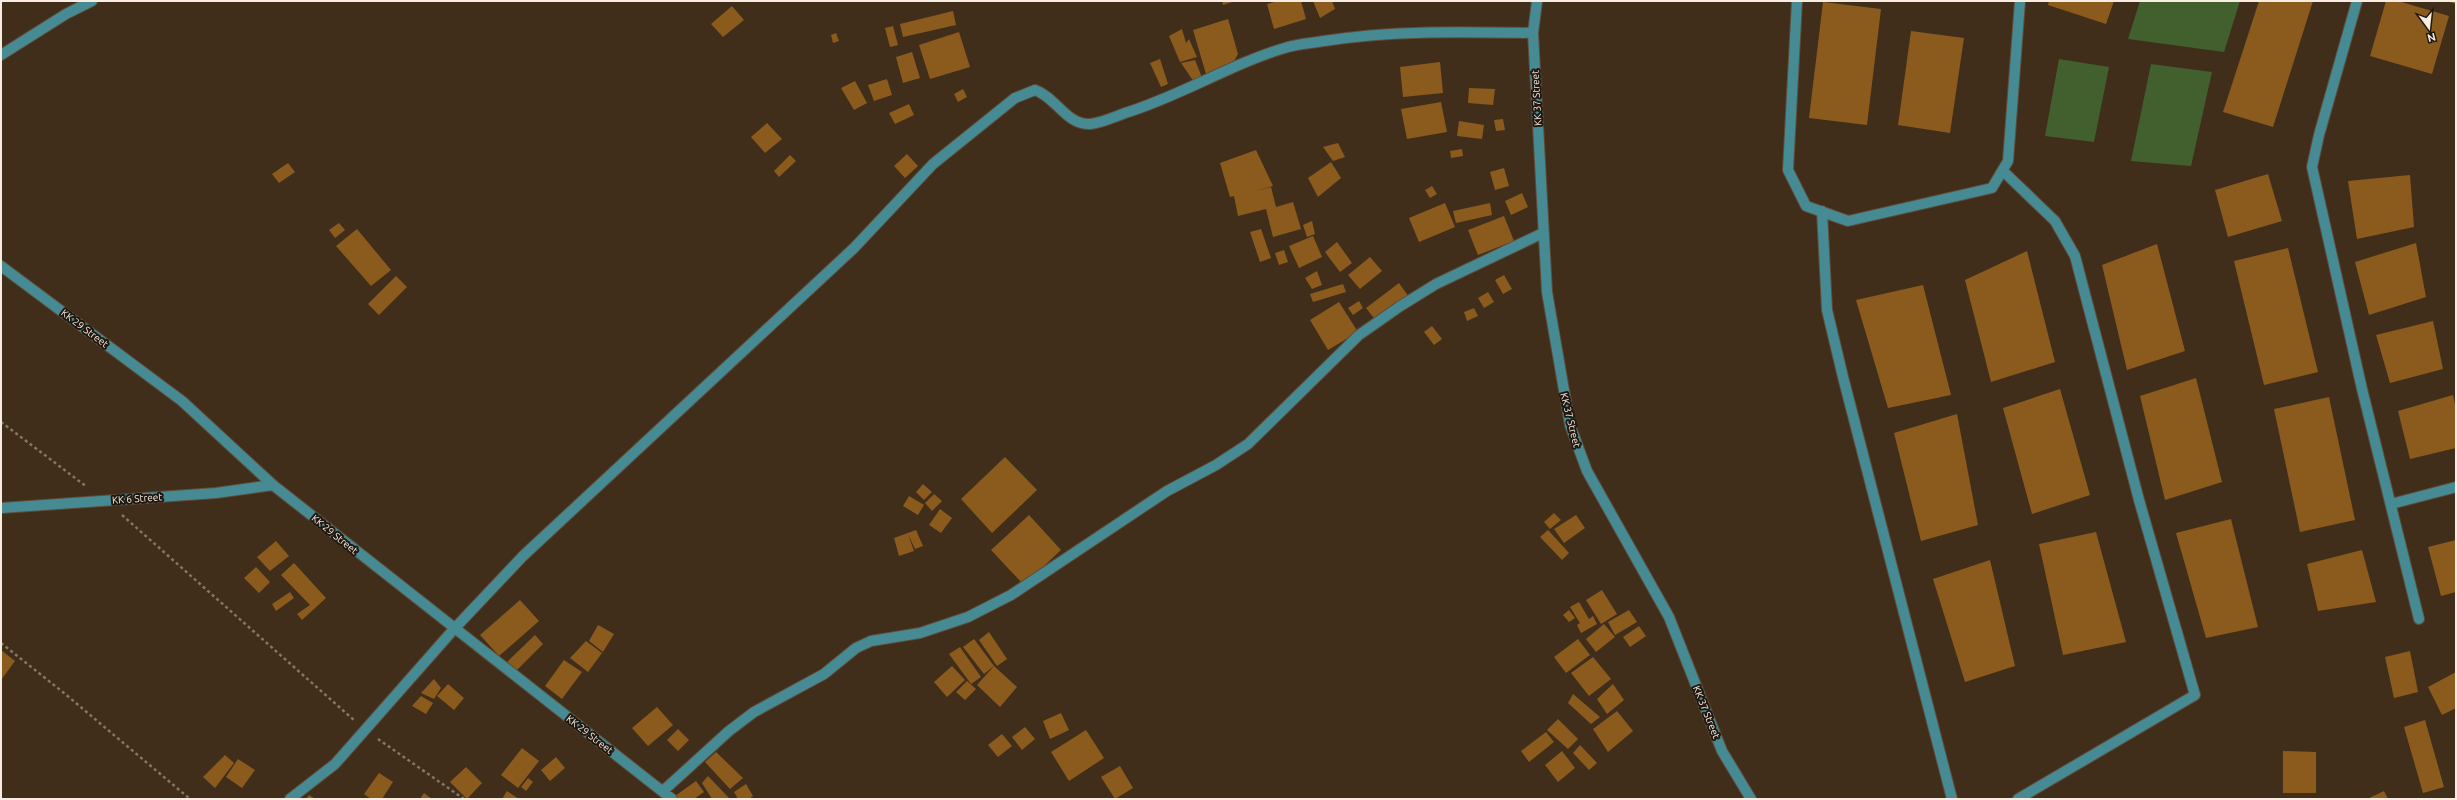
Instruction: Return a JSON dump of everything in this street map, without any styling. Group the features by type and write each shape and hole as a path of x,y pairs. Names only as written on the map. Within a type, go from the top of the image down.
{"street":[{"path":"1,55 66,14 92,1"},
{"name":"KK 37 Street","path":"1537,1 1533,33 1547,292 1557,356 1576,445 1587,471 1669,617 1722,751 1751,799"},
{"path":"1797,1 1788,170 1806,206 1848,221 1992,188 2008,161 2020,1"},
{"path":"2357,1 2319,135 2312,167 2361,381 2419,619"},
{"path":"290,799 335,764 454,629 523,556 854,248 933,164 1024,93 1035,90 1043,93 1072,119 1091,124 1145,107 1233,68 1289,47 1348,37 1434,31 1533,33"},
{"path":"2003,171 2055,222 2075,256 2139,500 2194,695 2018,799"},
{"path":"1822,211 1828,310 1843,377 1952,799"},
{"path":"663,791 729,731 754,712 824,674 856,648 871,641 920,633 968,617 1011,595 1167,491 1216,465 1248,444 1359,335 1399,307 1436,284 1543,233"},
{"name":"KK 29 Street","path":"1,266 182,401 273,485 454,629 672,799"},
{"name":"KK 6 Street","path":"1,508 216,493 273,485"},
{"path":"2391,504 2456,487"}],"path":[{"path":"1,422 106,501 365,730 464,799"},
{"path":"1,643 64,693 190,799"}],"green space":[{"path":"2140,1 2240,1 2224,52 2128,39"},
{"path":"2059,59 2109,67 2094,142 2045,136"},
{"path":"2151,64 2212,72 2191,166 2131,161"}],"building":[{"path":"1222,1 1235,1 1223,5"},
{"path":"1278,1 1301,1 1306,19 1274,29 1267,4"},
{"path":"1313,1 1332,1 1335,9 1320,18"},
{"path":"2049,1 2114,1 2106,24 2048,5"},
{"path":"2259,1 2313,1 2273,127 2223,112"},
{"path":"2386,1 2398,1 2449,16 2432,74 2370,56"},
{"path":"2446,1 2456,1 2456,4"},
{"path":"1823,2 1881,9 1867,125 1809,118"},
{"path":"732,6 744,20 723,37 711,24"},
{"path":"953,11 956,25 903,37 900,24"},
{"path":"1228,19 1238,54 1233,63 1206,74 1193,30"},
{"path":"893,26 898,45 890,47 885,28"},
{"path":"1182,29 1186,43 1189,39 1197,57 1180,62 1169,36"},
{"path":"1911,31 1964,38 1950,133 1898,125"},
{"path":"959,32 970,67 930,79 919,45"},
{"path":"836,33 839,41 833,43 831,35"},
{"path":"912,52 920,78 903,83 896,57"},
{"path":"1160,59 1168,84 1161,87 1150,63"},
{"path":"1195,60 1203,80 1194,82 1181,63"},
{"path":"1440,62 1443,93 1403,97 1400,67"},
{"path":"887,79 892,95 874,101 868,85"},
{"path":"855,81 867,103 854,110 841,88"},
{"path":"1469,88 1495,89 1493,105 1468,103"},
{"path":"963,89 967,97 958,102 954,94"},
{"path":"1441,102 1447,132 1407,139 1401,109"},
{"path":"909,104 914,115 895,124 889,113"},
{"path":"1503,119 1505,130 1496,131 1494,120"},
{"path":"1459,121 1484,125 1482,139 1457,136"},
{"path":"767,123 782,139 765,153 751,137"},
{"path":"1338,143 1345,157 1333,161 1323,147"},
{"path":"1462,149 1463,156 1451,158 1450,151"},
{"path":"1256,150 1273,186 1252,192 1271,187 1276,207 1293,202 1301,229 1273,237 1266,209 1238,216 1234,196 1230,197 1220,163"},
{"path":"907,154 918,166 905,178 894,166"},
{"path":"790,155 796,161 779,177 774,171"},
{"path":"1331,162 1341,178 1318,197 1308,178"},
{"path":"288,163 295,172 279,183 272,174"},
{"path":"1504,168 1509,186 1495,190 1490,172"},
{"path":"2268,174 2282,221 2228,237 2215,190"},
{"path":"2410,175 2414,227 2357,239 2348,181"},
{"path":"1432,186 1437,194 1430,198 1425,190"},
{"path":"1522,193 1528,207 1511,215 1505,201"},
{"path":"1445,203 1455,227 1419,242 1409,218"},
{"path":"1490,203 1492,215 1456,223 1453,211"},
{"path":"1504,216 1514,241 1478,255 1468,230"},
{"path":"1312,221 1315,234 1307,237 1303,225"},
{"path":"339,223 345,230 335,238 329,230"},
{"path":"357,229 391,270 371,286 336,246"},
{"path":"1261,229 1271,258 1260,262 1250,232"},
{"path":"1313,236 1322,257 1299,268 1289,246"},
{"path":"1337,242 1352,263 1340,272 1325,252"},
{"path":"2416,243 2426,297 2369,315 2355,262"},
{"path":"2157,244 2185,351 2127,370 2102,265"},
{"path":"2288,248 2318,372 2264,385 2234,261"},
{"path":"1284,250 1288,262 1279,265 1275,253"},
{"path":"2027,251 2055,362 1991,382 1965,280"},
{"path":"1370,257 1382,271 1360,289 1348,275"},
{"path":"1317,271 1322,285 1312,289 1305,278"},
{"path":"1504,275 1512,289 1503,294 1495,280"},
{"path":"396,276 407,287 379,315 368,304"},
{"path":"1399,283 1409,297 1377,322 1366,308"},
{"path":"1343,284 1346,292 1313,302 1310,294"},
{"path":"1923,285 1951,395 1888,408 1856,300"},
{"path":"1488,292 1494,302 1484,308 1478,298"},
{"path":"1359,301 1363,308 1353,315 1348,308"},
{"path":"1339,302 1358,332 1328,350 1310,320"},
{"path":"1474,308 1478,316 1467,321 1464,312"},
{"path":"2433,321 2443,369 2390,383 2376,335"},
{"path":"1432,326 1442,339 1434,345 1424,332"},
{"path":"2196,378 2222,482 2165,500 2140,396"},
{"path":"2060,389 2090,495 2032,514 2003,408"},
{"path":"2453,395 2456,409 2456,448 2410,459 2398,411"},
{"path":"2329,397 2355,520 2300,532 2274,409"},
{"path":"1957,414 1978,525 1921,541 1894,433"},
{"path":"1005,457 1037,490 992,533 961,499"},
{"path":"923,484 932,492 924,500 916,492"},
{"path":"934,494 942,501 932,511 925,503"},
{"path":"909,496 924,505 918,515 903,506"},
{"path":"940,509 952,518 941,533 929,525"},
{"path":"1554,513 1561,520 1550,529 1544,522"},
{"path":"1029,515 1061,550 1024,585 991,550"},
{"path":"1576,515 1585,528 1564,543 1554,529"},
{"path":"2231,519 2258,627 2206,638 2176,533"},
{"path":"916,530 923,546 915,549 908,534 914,551 899,556 894,538"},
{"path":"1548,530 1569,553 1562,560 1540,537"},
{"path":"2096,532 2126,642 2063,655 2039,544"},
{"path":"2456,540 2456,592 2441,596 2428,547"},
{"path":"276,541 289,556 270,571 257,557"},
{"path":"2362,550 2376,602 2318,611 2307,564"},
{"path":"1990,560 2015,666 1965,682 1933,579"},
{"path":"294,563 326,598 302,620 297,614 310,605 281,575"},
{"path":"256,567 270,582 259,593 244,578"},
{"path":"1602,590 1617,614 1601,624 1586,600"},
{"path":"290,592 294,598 276,611 272,604"},
{"path":"520,600 539,621 499,656 480,635"},
{"path":"1579,602 1589,619 1593,616 1597,624 1581,633 1577,625 1580,623 1570,607"},
{"path":"1569,610 1575,618 1569,622 1563,615"},
{"path":"1629,610 1637,622 1615,635 1608,622"},
{"path":"1604,624 1615,637 1596,652 1586,639"},
{"path":"598,625 614,634 603,652 589,641"},
{"path":"1639,626 1646,636 1630,647 1623,637"},
{"path":"989,632 1007,659 997,666 979,640"},
{"path":"535,635 543,644 515,672 506,663"},
{"path":"974,639 994,666 984,674 963,647"},
{"path":"1578,639 1590,655 1566,673 1554,657"},
{"path":"586,641 602,653 588,672 570,658"},
{"path":"960,647 981,677 971,684 949,654"},
{"path":"1,650 15,661 1,680"},
{"path":"2410,651 2418,692 2394,698 2385,657"},
{"path":"1593,657 1611,679 1589,696 1571,673"},
{"path":"564,660 582,672 562,699 545,686"},
{"path":"952,666 965,680 947,697 934,682"},
{"path":"994,666 1017,687 1000,707 977,685"},
{"path":"2456,672 2456,708 2442,715 2428,687"},
{"path":"434,679 441,688 434,699 421,693"},
{"path":"967,681 976,689 965,700 956,692"},
{"path":"448,684 464,698 454,710 437,696"},
{"path":"1613,684 1624,700 1607,714 1597,699"},
{"path":"1573,694 1600,717 1591,724 1568,703"},
{"path":"421,696 433,703 426,714 412,706"},
{"path":"657,707 673,725 648,746 632,728"},
{"path":"1617,711 1633,731 1608,752 1593,729"},
{"path":"1061,713 1069,730 1050,739 1043,721"},
{"path":"1558,719 1578,739 1568,749 1547,730"},
{"path":"2425,720 2444,787 2423,793 2404,727"},
{"path":"1025,727 1035,739 1022,750 1012,737"},
{"path":"678,729 689,740 678,751 667,740"},
{"path":"1086,730 1104,758 1069,781 1051,752"},
{"path":"1546,732 1554,742 1529,762 1521,751"},
{"path":"1002,734 1012,746 998,757 988,745"},
{"path":"1580,745 1597,763 1589,770 1573,753"},
{"path":"522,748 539,761 518,788 501,775"},
{"path":"1562,751 1575,768 1558,782 1545,765"},
{"path":"2283,751 2316,752 2316,793 2283,793"},
{"path":"716,752 743,778 730,789 705,762"},
{"path":"225,755 234,763 215,788 203,777"},
{"path":"556,757 565,768 550,781 541,770"},
{"path":"238,759 255,770 242,788 226,777"},
{"path":"1120,766 1133,788 1115,799 1101,777"},
{"path":"466,767 482,783 467,799 450,782"},
{"path":"379,773 393,782 382,799 371,799 364,794"},
{"path":"708,776 730,799 712,799 702,783"},
{"path":"528,778 533,782 526,791 521,787"},
{"path":"696,781 704,792 694,799 677,799 675,796"},
{"path":"746,784 753,796 749,799 738,799 734,792"},
{"path":"507,791 519,799 502,799"},
{"path":"2384,791 2388,799 2367,799"},
{"path":"424,793 432,799 420,799"},
{"path":"309,795 315,799 306,799"}]}
